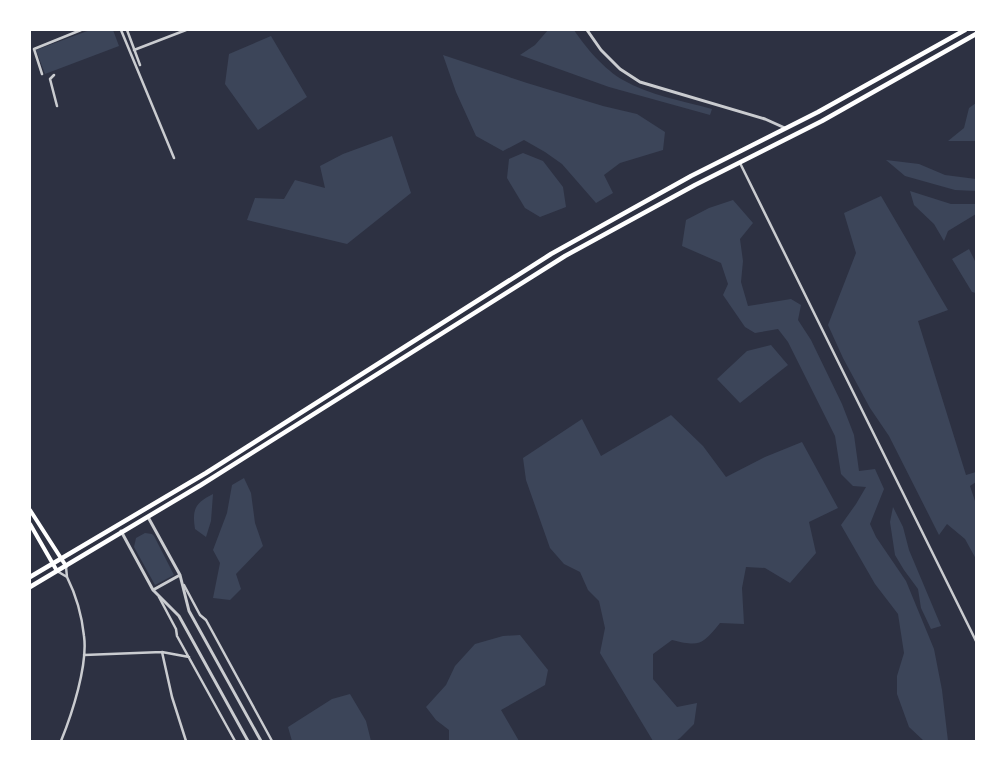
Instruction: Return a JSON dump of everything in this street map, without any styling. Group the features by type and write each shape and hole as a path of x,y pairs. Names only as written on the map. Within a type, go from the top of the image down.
{"highway":[{"path":"30,577 206,473 551,254 691,176 818,112 965,30"},
{"path":"30,587 121,531 201,486 407,354 566,256 822,121 976,34"}],"main road":[{"path":"30,510 66,566"},
{"path":"30,524 57,571"}],"street":[{"path":"42,74 34,49 81,30"},
{"path":"121,30 174,158"},
{"path":"127,30 140,64"},
{"path":"134,50 186,30"},
{"path":"587,30 601,50 620,69 640,82 765,119 785,128"},
{"path":"54,75 50,79 57,106"},
{"path":"740,163 976,641"},
{"path":"148,516 180,575 189,611 261,741"},
{"path":"121,531 153,590 179,616 248,741"},
{"path":"61,741 69,722 84,655 84,637 78,608 67,577 66,566"},
{"path":"57,571 67,577"},
{"path":"153,590 180,575"},
{"path":"182,581 200,615 206,620 272,741"},
{"path":"157,594 176,629 177,636 236,741"},
{"path":"84,655 162,652 188,656"},
{"path":"162,652 172,697 186,741"}],"shaded area":[{"path":"90,30 113,30 119,46 45,74 36,50"},
{"path":"548,30 574,30 596,58 616,76 655,94 712,109 710,115 609,87 520,55 535,45"},
{"path":"271,36 307,97 258,130 225,84 229,54"},
{"path":"443,55 527,83 603,106 637,114 665,132 663,150 620,163 604,175 613,193 596,203 562,164 524,140 503,151 476,136 456,92"},
{"path":"976,103 976,141 948,141 964,128 969,108"},
{"path":"392,136 411,193 347,244 247,220 255,198 284,199 295,180 325,188 320,166 343,154"},
{"path":"523,153 543,161 563,187 566,207 540,217 525,208 507,178 509,159"},
{"path":"886,160 919,164 945,175 976,179 976,191 955,190 905,176"},
{"path":"910,191 951,204 976,204 976,214 948,231 944,241 934,224 914,205"},
{"path":"881,196 948,310 918,321 966,475 976,472 976,482 970,486 976,504 976,559 965,539 947,524 939,535 889,436 870,408 843,358 828,325 856,253 844,213"},
{"path":"733,200 753,223 740,239 743,261 741,282 748,306 791,299 801,305 798,320 811,340 842,404 854,435 859,471 875,469 884,489 870,524 876,537 906,581 934,649 942,690 948,741 924,741 909,727 897,694 897,676 904,653 898,614 875,584 841,525 866,487 853,486 841,474 835,436 788,342 778,329 755,333 745,327 723,295 728,284 721,263 682,246 686,220 709,208"},
{"path":"969,249 976,263 976,293 972,292 952,259"},
{"path":"771,345 788,365 740,403 717,379 747,351"},
{"path":"671,415 703,446 726,477 765,457 802,442 838,508 809,522 816,553 790,583 765,568 746,567 742,588 744,624 720,623 709,636 700,642 689,643 672,640 653,654 653,679 677,707 697,703 694,724 680,738 676,741 653,741 600,653 605,628 599,601 588,590 580,572 564,564 550,548 526,480 523,458 582,419 601,456"},
{"path":"244,478 251,493 255,523 263,546 236,574 241,589 230,600 213,598 220,563 213,550 227,513 232,485"},
{"path":"213,494 211,521 206,537 195,529 194,516 196,507 202,500"},
{"path":"893,507 903,527 909,550 941,626 931,629 921,608 918,589 895,555 890,522"},
{"path":"145,533 154,536 174,575 155,585 134,547 136,538"},
{"path":"520,635 548,670 545,685 501,710 519,741 449,741 449,730 436,720 426,707 446,685 455,666 475,644 503,636"},
{"path":"350,694 366,721 371,741 292,741 288,727 332,699"}]}
